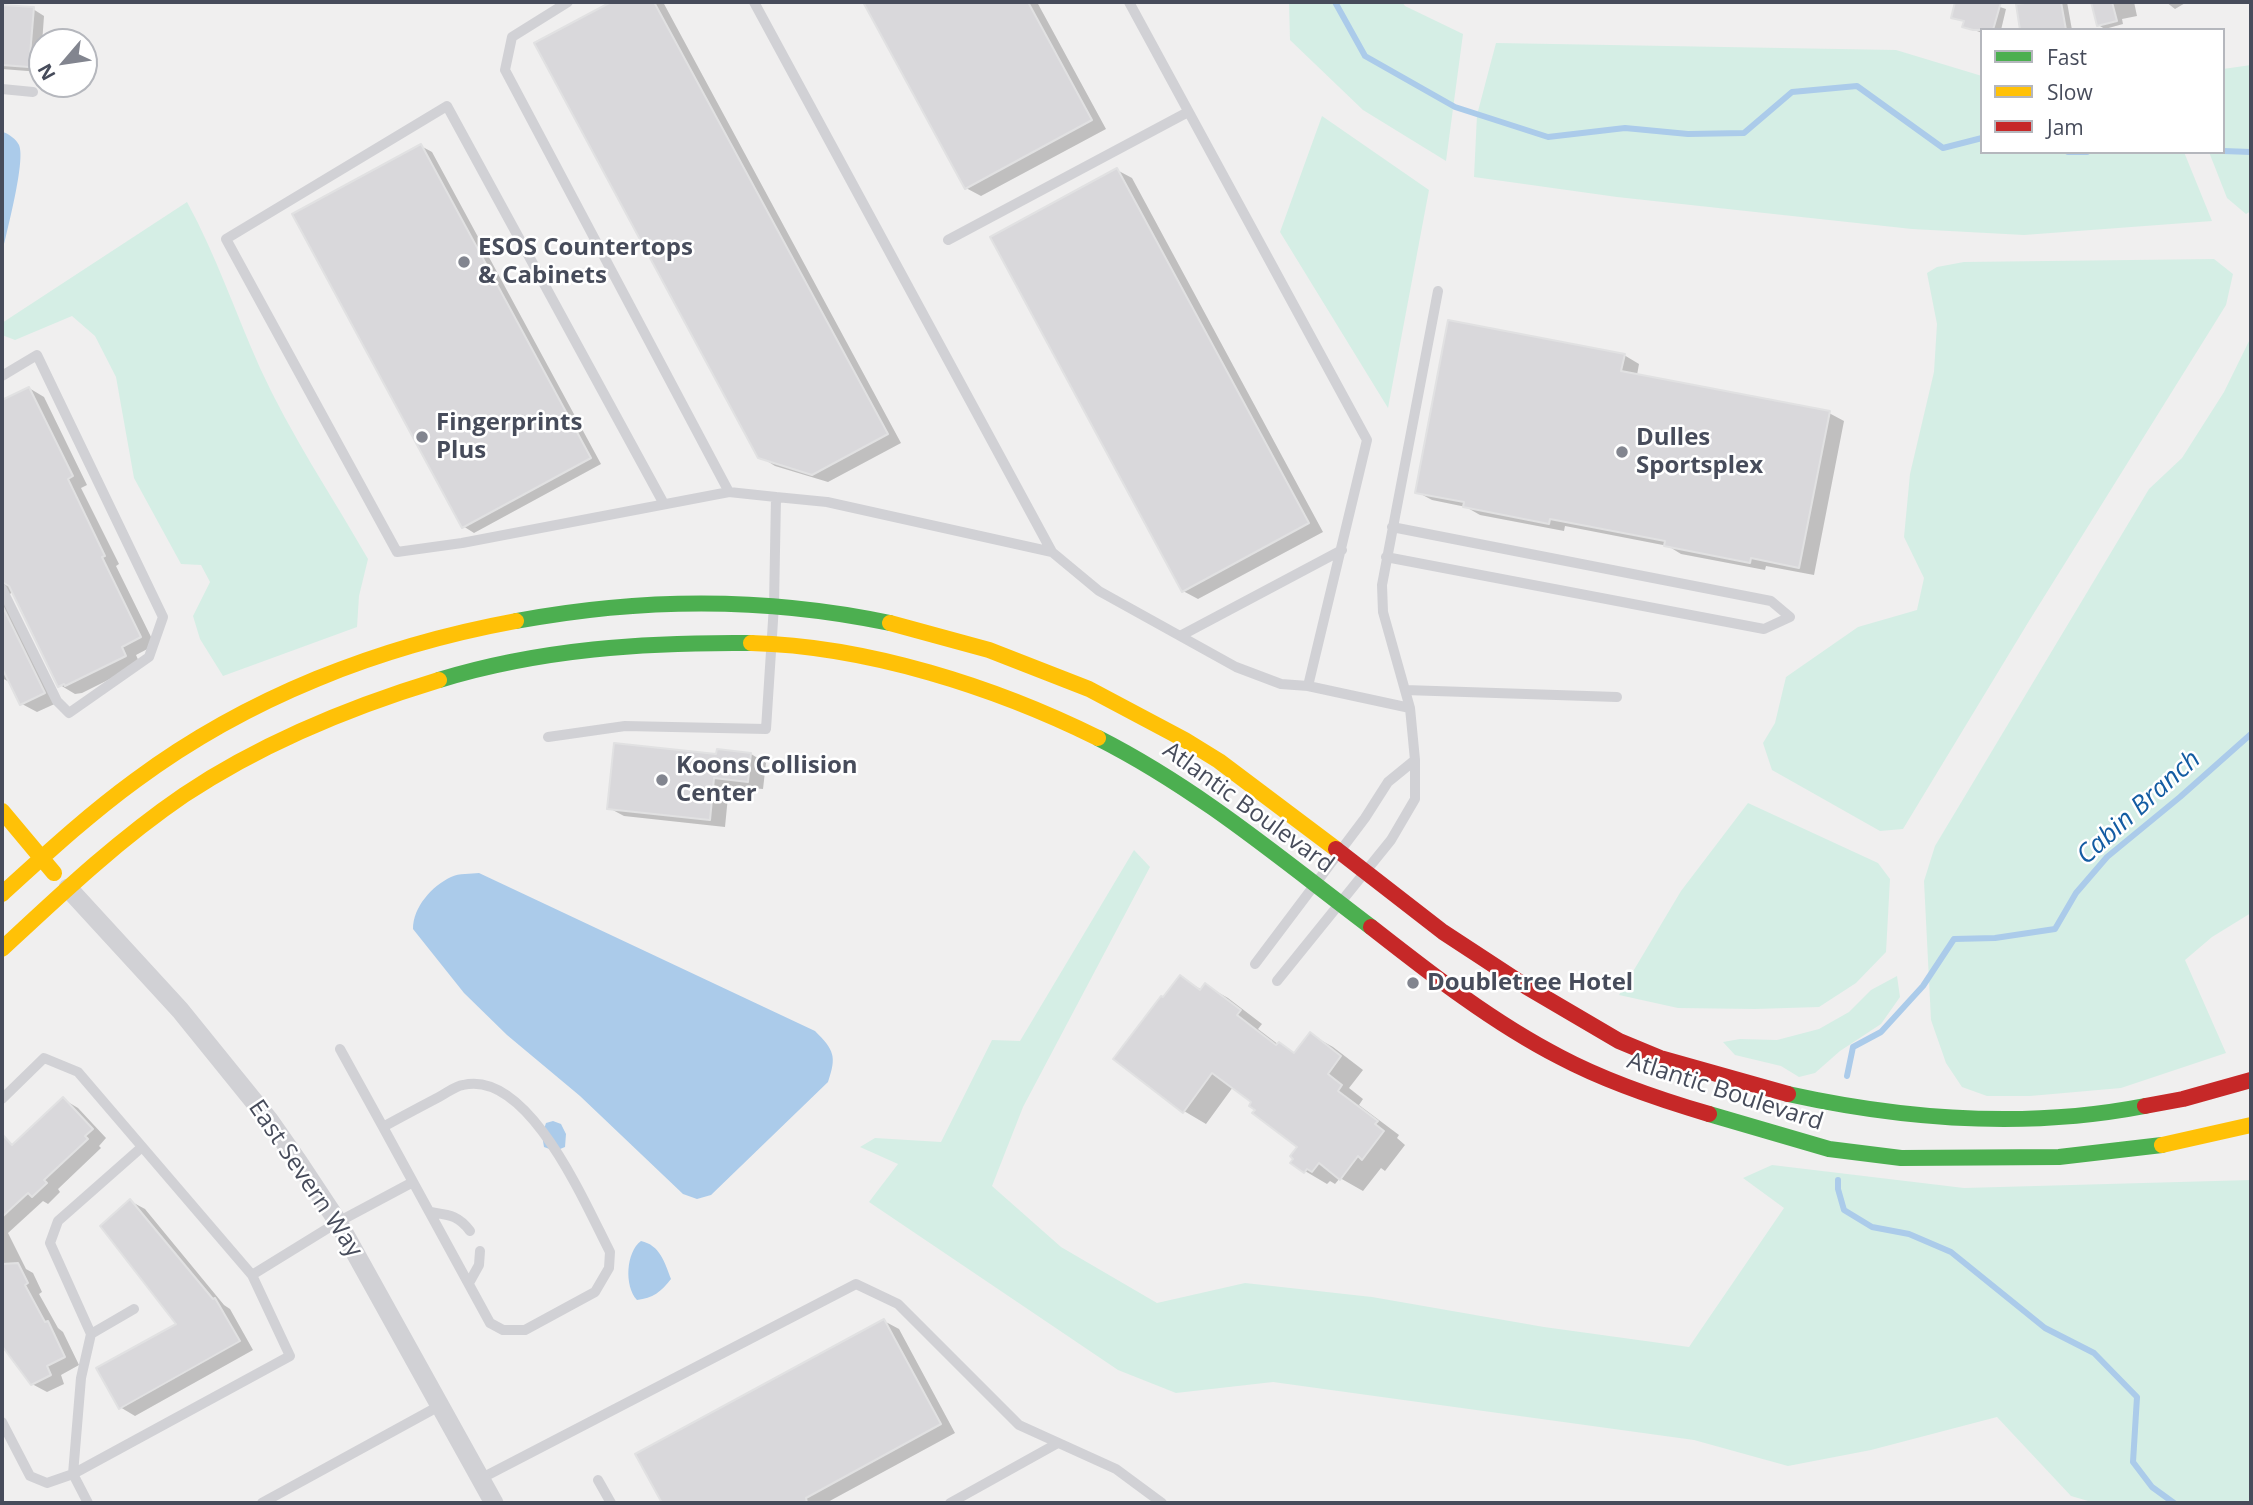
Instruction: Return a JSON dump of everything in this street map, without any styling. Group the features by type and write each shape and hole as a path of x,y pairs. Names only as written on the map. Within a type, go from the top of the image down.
{"main road":[{"name":"Atlantic Boulevard","path":"2,894 91,814 144,774 211,732 283,692 395,650 447,633 570,609 655,603 774,605 881,622 960,640 1059,676 1133,711 1240,775 1364,873 1457,940 1541,995 1631,1048 1755,1088 1835,1106 1920,1118 2056,1119 2116,1113 2219,1091 2251,1080"},
{"name":"Atlantic Boulevard","path":"2,949 118,844 210,779 247,757 323,720 415,685 458,673 562,652 668,643 771,643 909,668 969,685 1065,721 1142,760 1193,792 1447,984 1542,1048 1644,1095 1765,1132 1846,1153 1933,1161 2073,1158 2172,1144 2215,1136 2251,1125"},
{"path":"2,811 68,888"}],"street":[{"name":"East Severn Way","path":"68,888 180,1010 261,1110 338,1222 494,1503"}],"lane":[{"path":"568,2 512,37 505,70 729,492"},
{"path":"754,2 1052,552 1099,591 1236,667 1281,684 1308,686 1410,708"},
{"path":"1129,2 1367,440 1308,686"},
{"path":"2,89 28,92"},
{"path":"664,504 447,106 226,239 397,552 463,543 729,492 827,502 1052,552"},
{"path":"948,240 1188,112"},
{"path":"1277,981 1391,840 1415,799 1415,760 1410,708 1383,612 1382,584 1438,292"},
{"path":"2,376 37,355 163,617 149,657 69,713 57,701 2,589"},
{"path":"548,737 625,726 766,729 774,605 776,497"},
{"path":"1386,556 1764,629 1790,617 1772,601 1392,527"},
{"path":"1182,635 1342,550"},
{"path":"1405,690 1617,696"},
{"path":"1255,964 1365,818 1388,782 1415,760"},
{"path":"340,1049 383,1128 430,1212 490,1323 503,1330 525,1330 595,1292 609,1268 610,1252 565,1165 529,1114 502,1090 482,1083 461,1085 383,1128"},
{"path":"2,1099 44,1058 78,1072 252,1275 290,1356 73,1474 47,1483 30,1476 2,1422"},
{"path":"88,1503 73,1474 81,1378 91,1334 50,1243 58,1221 142,1147"},
{"path":"252,1275 338,1222 413,1182"},
{"path":"430,1212 462,1220 470,1231"},
{"path":"468,1283 479,1265 480,1251"},
{"path":"480,1479 856,1284 898,1304 1019,1425 1116,1469 1162,1503"},
{"path":"91,1334 134,1309"},
{"path":"262,1503 441,1405"},
{"path":"950,1503 1058,1443"},
{"path":"598,1480 611,1503"}],"green space":[{"path":"1289,2 1402,2 1405,6 1463,34 1446,161 1363,110 1290,40"},
{"path":"1496,43 1896,50 1980,75 1980,154 2185,154 2212,221 2024,235 1912,229 1617,197 1474,177 1477,115"},
{"path":"2251,65 2251,211 2246,214 2227,198 2210,154 2225,154 2225,69"},
{"path":"1322,116 1429,190 1388,408 1280,232"},
{"path":"187,202 272,393 368,559 359,596 357,627 223,676 200,639 193,616 210,582 201,565 181,564 134,478 116,377 95,336 72,316 15,340 2,335 2,323"},
{"path":"2214,259 2233,274 2226,305 1903,829 1880,831 1772,770 1763,743 1775,723 1786,677 1858,627 1917,610 1924,578 1904,537 1910,474 1934,372 1937,324 1927,273 1937,267 1964,262"},
{"path":"2251,337 2251,913 2212,937 2185,960 2226,1053 2121,1088 2030,1096 1987,1096 1962,1087 1946,1063 1931,1020 1924,881 1935,846 2149,489 2182,458 2224,392"},
{"path":"1748,803 1878,863 1890,879 1886,952 1856,983 1819,1007 1678,1008 1619,995 1681,891"},
{"path":"1134,850 1150,867 1023,1107 992,1186 1061,1247 1157,1303 1245,1283 1372,1297 1544,1327 1689,1347 1784,1208 1743,1178 1772,1165 1964,1188 2251,1180 2251,1503 2095,1503 2071,1496 1997,1417 1871,1450 1788,1466 1694,1440 1273,1382 1176,1393 1118,1370 869,1202 898,1164 860,1147 875,1138 941,1142 992,1040 1020,1041"},
{"path":"1897,976 1900,997 1881,1024 1840,1051 1815,1073 1799,1077 1781,1066 1735,1055 1723,1042 1740,1039 1777,1040 1819,1029 1849,1012 1871,990"}],"water":[{"path":"2,132 19,145 20,166 2,254"},
{"path":"479,873 815,1031 832,1054 828,1082 711,1195 697,1199 683,1194 580,1096 507,1035 464,993 413,929 420,905 437,886 454,876"},
{"path":"553,1121 561,1124 566,1134 565,1147 555,1151 544,1147 542,1135 546,1123"},
{"path":"641,1241 653,1246 657,1251 671,1279 656,1294 637,1300 630,1286 628,1269 632,1253"}],"building":[{"path":"611,2 654,2 888,434 812,475 758,458 534,43"},
{"path":"863,2 1028,2 1092,120 965,189"},
{"path":"1955,2 2001,2 1994,28 1973,30 1962,27 1964,21 1951,18"},
{"path":"2061,2 2066,28 2020,28 2016,4"},
{"path":"2091,2 2112,2 2117,21 2097,26"},
{"path":"2,5 34,7 32,28 28,28 28,67 2,65"},
{"path":"421,144 591,458 462,528 292,214"},
{"path":"1117,168 1309,523 1182,592 990,237"},
{"name":"Dulles Sportsplex","path":"1448,320 1625,354 1621,371 1830,411 1799,568 1751,558 1750,563 1664,546 1665,541 1550,519 1549,524 1463,507 1464,502 1415,493"},
{"path":"29,387 73,476 68,479 141,637 122,647 126,656 58,687 9,586 2,582 2,400"},
{"path":"2,605 45,693 20,705 2,668"},
{"name":"Koons Collision Center","path":"614,743 716,754 717,749 751,753 748,782 714,778 710,820 607,809"},
{"path":"1180,975 1200,990 1205,983 1241,1010 1237,1015 1276,1045 1279,1042 1294,1053 1310,1032 1341,1056 1328,1074 1342,1085 1338,1091 1378,1121 1375,1124 1384,1131 1362,1160 1358,1156 1340,1180 1319,1163 1312,1172 1307,1169 1304,1173 1290,1163 1293,1159 1290,1156 1297,1147 1252,1113 1255,1110 1249,1106 1251,1102 1212,1073 1183,1113 1113,1059"},
{"path":"63,1097 93,1129 85,1136 88,1139 44,1180 47,1183 32,1197 28,1193 2,1217 2,1134 12,1145"},
{"path":"130,1199 213,1299 215,1298 240,1341 119,1409 96,1368 176,1324 100,1226"},
{"path":"18,1263 28,1283 25,1285 45,1322 48,1321 65,1357 47,1366 51,1375 31,1385 2,1346 2,1264"},
{"path":"884,1319 941,1424 806,1498 807,1503 662,1503 635,1454"}],"waterway":[{"path":"1335,2 1365,56 1455,107 1548,137 1625,128 1688,134 1744,133 1792,92 1857,86 1943,148 1980,139"},
{"path":"2225,151 2251,152"},
{"name":"Cabin Branch","path":"1847,1076 1853,1047 1881,1032 1923,986 1954,939 1995,938 2055,929 2076,893 2107,857 2251,734"},
{"name":"Cabin Branch","path":"1838,1180 1844,1210 1872,1227 1909,1234 1951,1252 2045,1328 2094,1353 2137,1397 2133,1462 2152,1487 2174,1503"}],"traffic: fast":[{"path":"516,621 609,608 703,604 797,608 890,623"},
{"path":"439,680 477,669 554,654 633,646 751,643"},
{"path":"1098,738 1135,758 1205,803 1371,927"},
{"path":"1788,1094 1877,1110 1966,1118 2056,1117 2145,1106"},
{"path":"1709,1114 1829,1149 1901,1158 2059,1157 2162,1145"}],"traffic: slow":[{"path":"2,894 118,793 179,750 224,724 270,700 366,660 415,645 516,621"},
{"path":"890,623 989,650 1089,689 1219,761 1336,849"},
{"path":"751,643 840,652 929,673 1017,702 1098,738"},
{"path":"2,949 113,849 160,812 214,776 307,728 439,680"},
{"path":"2,811 54,873"},
{"path":"2162,1145 2251,1125"}],"traffic: jam":[{"path":"1336,849 1443,932 1527,987 1619,1041 1660,1058 1788,1094"},
{"path":"1371,927 1462,996 1535,1043 1614,1082 1709,1114"},
{"path":"2145,1106 2183,1099 2251,1080"}],"place":[{"name":"ESOS Countertops & Cabinets","path":"464,262"},
{"name":"Fingerprints Plus","path":"422,437"},
{"name":"Dulles Sportsplex","path":"1622,452"},
{"name":"Koons Collision Center","path":"662,780"},
{"name":"Doubletree Hotel","path":"1413,983"}]}
